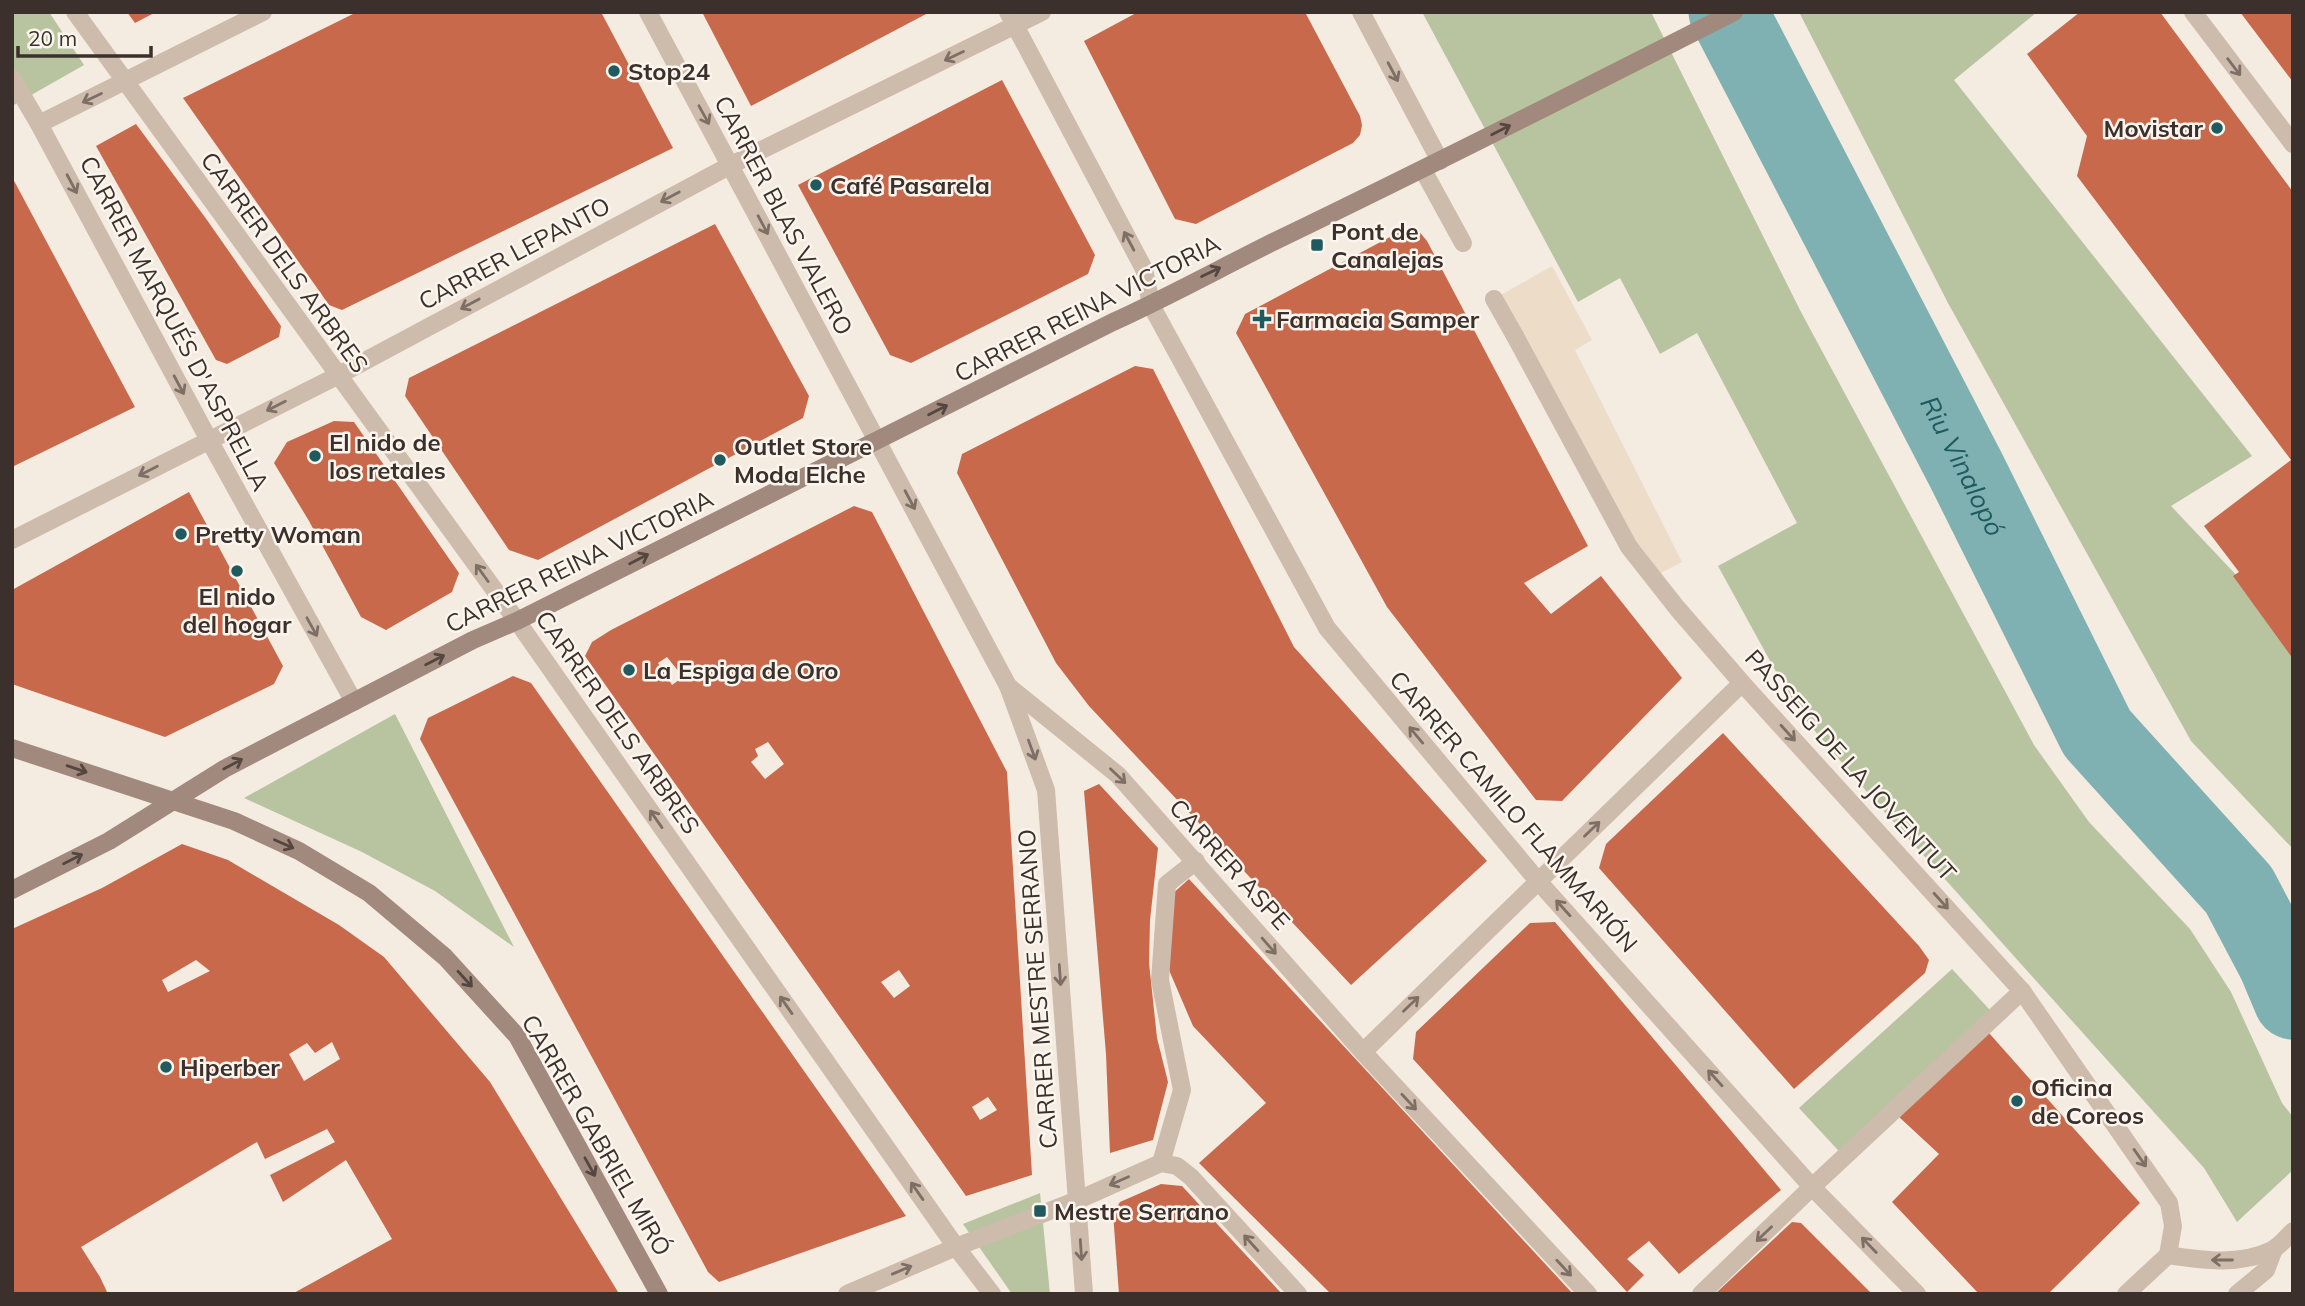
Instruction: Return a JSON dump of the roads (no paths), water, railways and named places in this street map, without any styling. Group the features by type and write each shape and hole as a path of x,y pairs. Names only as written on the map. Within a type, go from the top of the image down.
{"main road":[{"path":"1440,161 1734,12"},
{"name":"CARRER REINA VICTORIA","path":"12,890 109,841 224,769 473,640 517,621 1193,281 1440,161"},
{"name":"CARRER GABRIEL MIRÓ","path":"12,748 175,800 234,821 299,850 369,893 445,957 517,1037 659,1294"}],"street":[{"name":"CARRER DELS ARBRES","path":"75,12 517,621 956,1247 992,1294"},
{"path":"39,124 263,12"},
{"name":"CARRER BLAS VALERO","path":"648,12 877,440"},
{"name":"CARRER LEPANTO","path":"12,540 337,376 731,165 1012,19 1042,12"},
{"path":"1361,12 1440,161"},
{"path":"2193,12 2293,144"},
{"name":"CARRER CAMILO FLAMMARIÓN","path":"1012,19 1144,269 1151,304 1327,628 1538,881 1812,1186 1917,1294"},
{"name":"CARRER MARQUÉS D'ASPRELLA","path":"12,78 354,702"},
{"path":"1423,170 1463,243"},
{"name":"PASSEIG DE LA JOVENTUT","path":"1494,299 1629,547 1742,683 2022,991 2169,1203 2173,1226 2168,1255"},
{"name":"CARRER ASPE","path":"877,440 1008,686 1118,775 1363,1052 1588,1294"},
{"path":"1363,1052 1742,683"},
{"name":"CARRER MESTRE SERRANO","path":"1008,686 1046,790 1083,1294"},
{"path":"1161,1163 1182,1090 1160,980 1167,884 1196,861"},
{"path":"1701,1294 1812,1186 2022,991"},
{"path":"848,1294 1161,1163 1177,1166 1191,1177 1297,1294"},
{"path":"2126,1294 2168,1255 2202,1260 2242,1260 2274,1249 2293,1231"},
{"path":"2237,1294 2266,1270 2274,1249"},
{"path":"2140,1281 2153,1294"}],"waterway":[{"name":"Riu Vinalopó","path":"1728,12 1966,470 2097,733 2239,890 2277,962 2293,1000"}],"place":[{"name":"Stop24","path":"614,71"},
{"name":"Movistar","path":"2217,128"},
{"name":"Café Pasarela","path":"816,185"},
{"name":"Pont de Canalejas","path":"1317,245"},
{"name":"Farmacia Samper","path":"1262,319"},
{"name":"El nido de los retales","path":"315,456"},
{"name":"Outlet Store Moda Elche","path":"720,460"},
{"name":"Pretty Woman","path":"181,534"},
{"name":"El nido del hogar","path":"237,571"},
{"name":"La Espiga de Oro","path":"629,670"},
{"name":"Hiperber","path":"166,1067"},
{"name":"Oficina de Coreos","path":"2017,1101"},
{"name":"Mestre Serrano","path":"1040,1211"}]}
